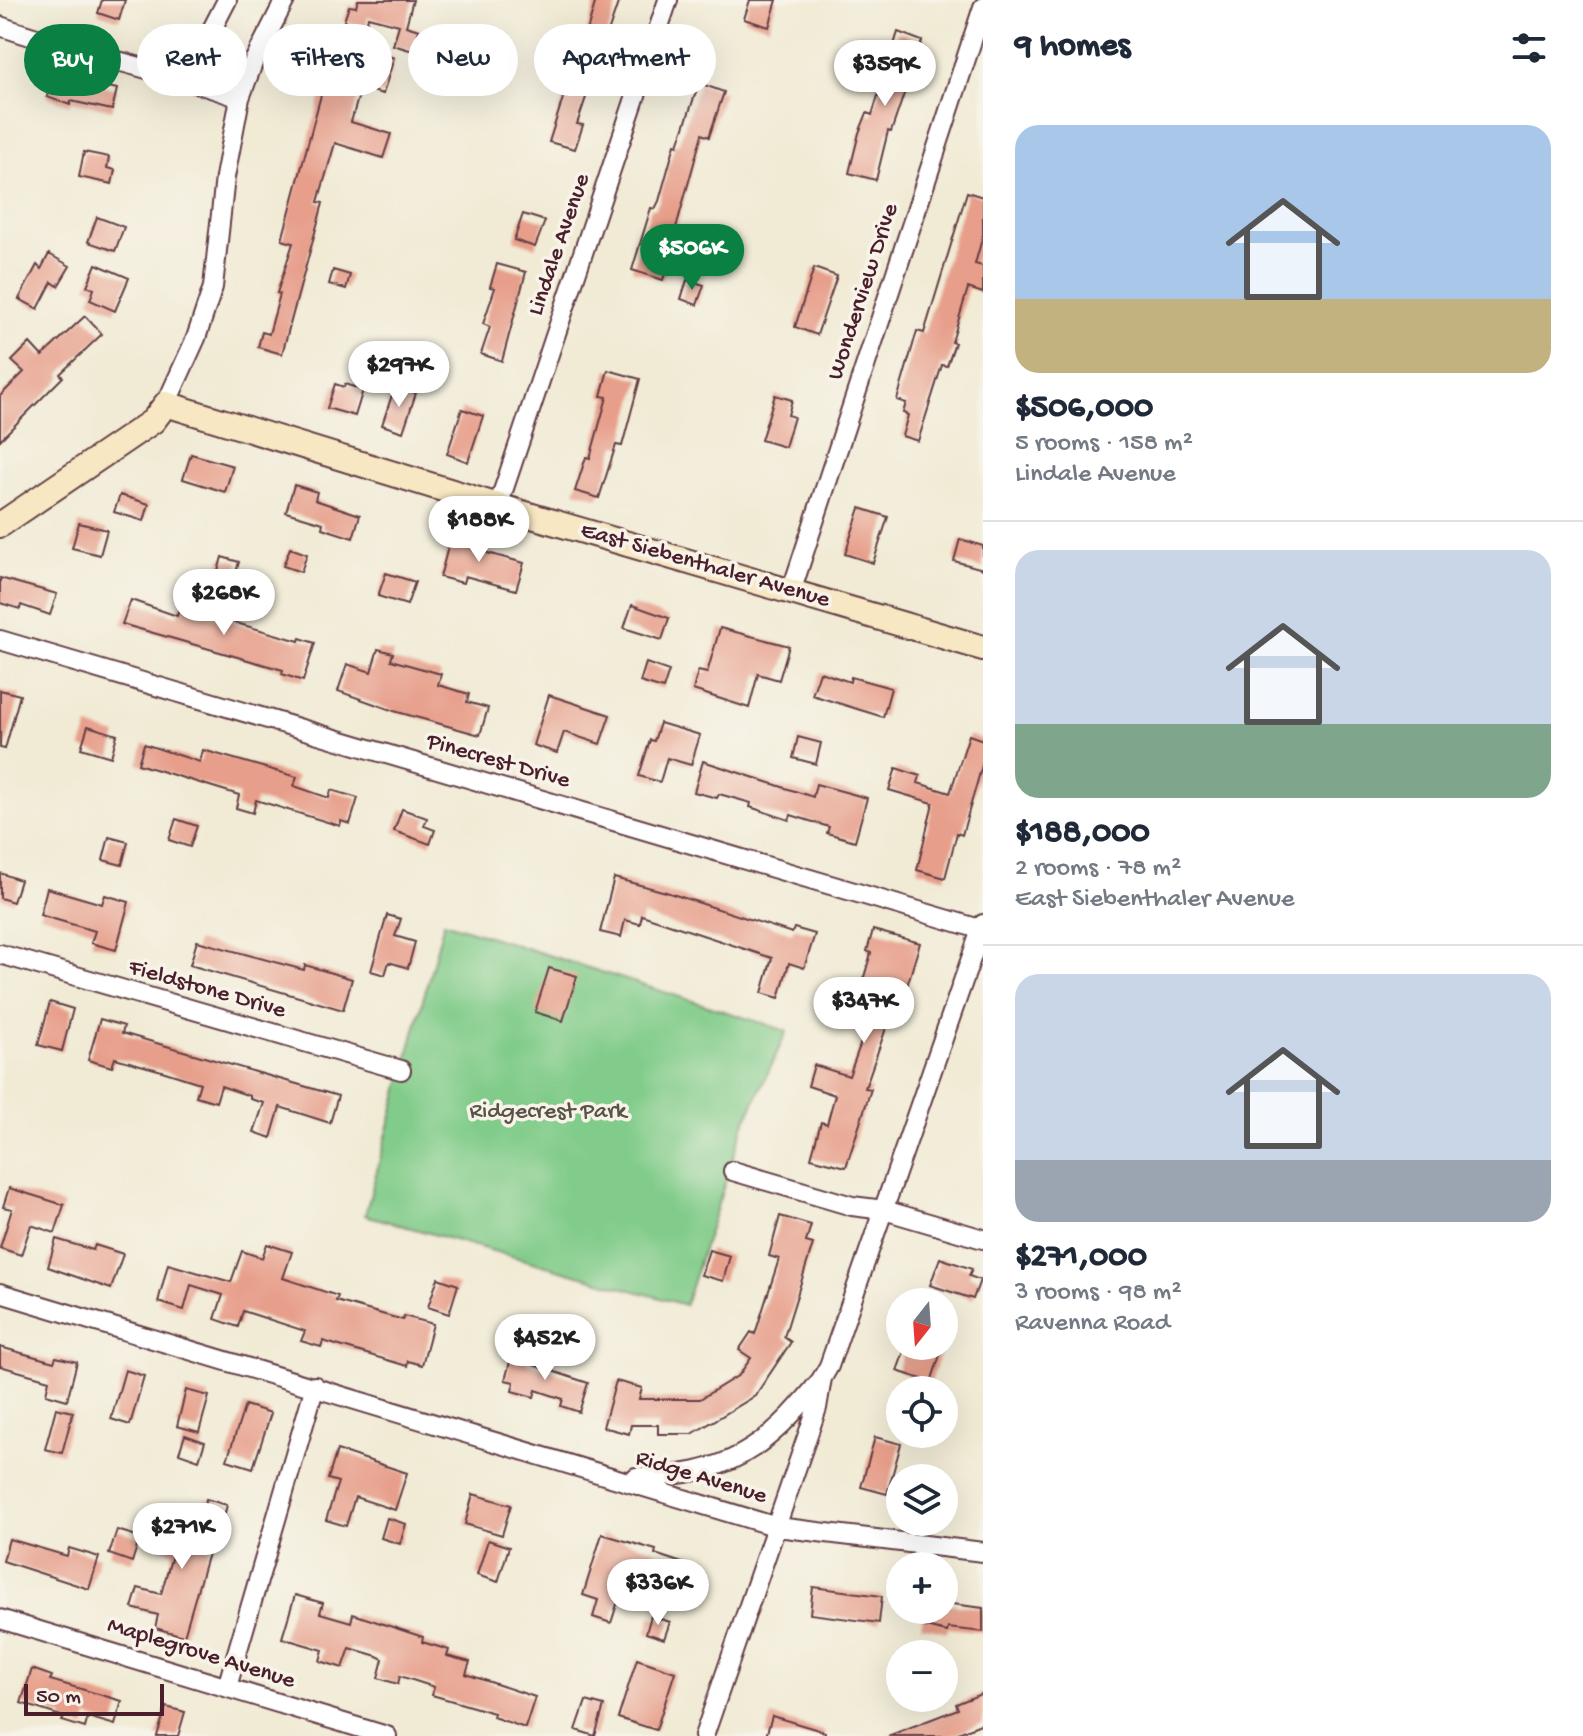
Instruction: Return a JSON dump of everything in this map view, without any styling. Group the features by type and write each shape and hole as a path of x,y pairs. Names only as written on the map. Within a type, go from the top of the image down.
{"main road":[{"name":"East Siebenthaler Avenue","path":"166,404 498,506 983,648"},
{"path":"0,525 153,421 166,404"}],"street":[{"path":"215,24 227,0"},
{"path":"166,404 196,338 213,287 225,177 240,98 253,63 285,0"},
{"name":"Lindale Avenue","path":"498,506 668,0"},
{"name":"Wonderview Drive","path":"791,592 983,7"},
{"path":"0,26 137,67"},
{"path":"234,96 240,98"},
{"name":"Pinecrest Drive","path":"0,640 982,928"},
{"name":"Ridge Avenue","path":"0,1293 604,1472 777,1527 817,1408 822,1378 829,1366 982,928"},
{"name":"Fieldstone Drive","path":"0,954 401,1070"},
{"path":"733,1171 852,1206 884,1210 983,1239"},
{"path":"604,1472 625,1477 664,1476 695,1472 723,1463 774,1434 822,1378"},
{"path":"227,1687 315,1386"},
{"path":"704,1736 777,1527 983,1552"},
{"name":"Maplegrove Avenue","path":"0,1619 387,1736"}],"green space":[{"name":"Ridgecrest Park","path":"444,922 787,1031 744,1124 685,1305 365,1215"}],"building":[{"path":"102,0 125,0 119,20 98,13"},
{"path":"358,0 413,0 406,26 408,50 393,45 399,25 368,17 367,24 344,21 349,6 356,7"},
{"path":"596,0 619,0 611,24 589,24"},
{"path":"750,0 777,0 769,27 744,19"},
{"path":"898,32 922,41 891,132 888,131 876,180 849,173 859,133 867,113 872,115"},
{"path":"716,89 724,92 709,137 702,134 674,235 670,234 661,261 668,263 663,280 632,270 651,208 655,209 659,201 675,144 678,145 695,96 716,96"},
{"path":"115,96 112,110 71,101 70,105 47,97"},
{"path":"321,96 359,96 351,122 391,134 383,158 335,143 318,202 323,203 282,354 258,347 262,332 269,334 280,294 277,293 293,243 282,240"},
{"path":"564,96 586,96 577,124 583,125 575,149 549,142"},
{"path":"84,152 109,157 107,168 115,170 112,184 79,177"},
{"path":"967,192 983,197 983,235 975,264 983,266 983,293 968,288 952,342 955,343 947,366 942,365 918,441 902,436 908,415 903,413 906,403 897,400 917,331 924,333"},
{"path":"523,214 545,221 535,247 514,240"},
{"path":"97,217 124,227 115,251 88,242"},
{"path":"49,254 70,266 58,286 52,282 38,309 19,299 37,265 41,269"},
{"path":"96,264 129,278 115,311 90,300 94,289 87,286"},
{"path":"497,264 526,272 502,361 481,354 490,327 483,324 495,288 490,287"},
{"path":"814,268 837,276 817,335 795,327"},
{"path":"333,270 350,275 346,289 329,284"},
{"path":"687,280 704,285 697,305 681,299"},
{"path":"85,316 102,334 60,374 63,377 0,440 0,396 24,372 12,361 30,343 42,356"},
{"path":"608,370 640,379 622,446 616,445 599,498 575,491 586,457 590,458 607,397 601,396"},
{"path":"335,384 363,390 355,416 327,408"},
{"path":"395,386 416,393 403,432 382,425"},
{"path":"775,395 792,400 788,415 794,417 785,447 761,440"},
{"path":"462,409 483,416 468,462 447,454"},
{"path":"191,454 233,466 225,492 183,479"},
{"path":"294,485 317,492 315,500 360,515 353,538 322,528 323,523 286,512"},
{"path":"120,495 149,504 144,521 114,512"},
{"path":"860,508 888,517 873,563 845,554"},
{"path":"79,523 107,530 100,555 72,548"},
{"path":"452,532 476,539 473,549 524,563 516,590 465,576 463,583 440,577"},
{"path":"960,539 983,546 983,569 954,561"},
{"path":"290,548 307,554 301,572 283,566"},
{"path":"222,557 239,562 233,583 216,578"},
{"path":"386,573 415,582 407,605 378,596"},
{"path":"0,578 57,594 50,615 21,605 20,609 0,603"},
{"path":"131,600 177,616 181,603 202,609 201,613 315,643 303,681 282,674 283,670 122,624"},
{"path":"632,605 669,618 662,640 624,628"},
{"path":"720,628 789,646 779,680 758,674 749,708 693,690 698,671 707,673"},
{"path":"378,649 393,653 391,660 441,674 438,685 469,694 467,702 488,708 480,735 394,711 338,691 347,664 371,672"},
{"path":"646,663 669,671 663,689 640,682"},
{"path":"820,672 850,682 851,677 891,688 883,717 812,695"},
{"path":"0,690 20,695 5,749 0,748"},
{"path":"549,695 610,715 600,744 564,732 557,753 533,745"},
{"path":"660,723 700,735 691,765 667,758 660,782 639,776 650,740 654,741"},
{"path":"88,726 117,735 111,757 81,748"},
{"path":"969,735 983,740 983,762 962,835 957,833 945,878 917,870 933,803 889,790 896,768 920,776 918,783 950,793"},
{"path":"798,737 821,743 816,764 793,758"},
{"path":"144,744 200,762 203,750 297,777 294,786 329,798 331,790 358,798 350,824 341,821 340,826 256,800 253,813 236,808 239,795 138,764"},
{"path":"703,761 813,797 816,784 867,798 855,841 827,833 829,827 791,815 789,820 750,807 751,803 719,794 717,798 694,792"},
{"path":"402,809 427,818 424,826 435,830 430,844 394,831"},
{"path":"176,819 197,826 190,847 169,840"},
{"path":"109,837 128,842 122,865 103,860"},
{"path":"0,873 20,880 13,902 0,898"},
{"path":"614,878 792,933 794,928 815,934 804,968 789,963 779,998 762,993 772,958 642,915 640,924 625,920 621,937 600,932"},
{"path":"47,888 102,904 105,895 129,902 116,950 91,943 95,931 40,915"},
{"path":"387,915 401,919 395,936 415,942 408,968 389,962 385,975 371,971"},
{"path":"873,930 920,943 901,1006 896,1005 890,1017 865,1088 871,1089 846,1167 811,1158 821,1122 827,1124 835,1095 808,1086 814,1065 849,1076 869,1020 853,1015 871,953 867,951"},
{"path":"197,941 304,970 305,965 352,979 343,1010 190,965"},
{"path":"549,968 577,976 563,1021 535,1012"},
{"path":"50,1002 73,1009 62,1051 38,1045"},
{"path":"100,1019 124,1026 122,1033 338,1096 330,1123 280,1107 271,1138 254,1132 264,1103 250,1099 250,1096 221,1086 216,1102 196,1096 200,1083 115,1058 112,1067 88,1060"},
{"path":"9,1188 64,1205 55,1233 31,1225 21,1255 0,1248 12,1209 3,1207"},
{"path":"780,1216 811,1225 806,1242 813,1244 784,1337 791,1342 755,1396 692,1434 658,1434 658,1425 631,1425 629,1434 603,1427 616,1381 642,1388 639,1399 700,1399 739,1375 751,1358 739,1350 751,1332 755,1334 779,1259 769,1256"},
{"path":"56,1239 93,1250 95,1245 123,1254 111,1289 48,1267"},
{"path":"267,1244 292,1252 283,1278 338,1296 336,1301 403,1320 404,1316 433,1324 422,1365 408,1361 407,1366 323,1341 321,1347 301,1341 305,1331 243,1311 238,1327 215,1319 223,1295 191,1285 184,1310 158,1302 168,1264 231,1282 242,1251 262,1258"},
{"path":"709,1250 730,1256 723,1281 701,1275"},
{"path":"940,1258 972,1269 969,1276 980,1280 973,1299 958,1294 958,1288 930,1285"},
{"path":"438,1278 458,1285 449,1314 428,1307"},
{"path":"0,1347 54,1362 56,1357 77,1362 67,1400 46,1394 49,1380 0,1366"},
{"path":"513,1351 527,1355 525,1362 588,1383 579,1412 561,1406 563,1399 536,1390 534,1397 512,1391 514,1382 505,1380"},
{"path":"901,1360 938,1360 933,1376 912,1376 897,1371"},
{"path":"125,1370 144,1376 130,1425 111,1419"},
{"path":"186,1390 209,1396 199,1432 177,1426"},
{"path":"245,1405 271,1413 253,1468 227,1460"},
{"path":"56,1408 73,1412 62,1453 45,1449"},
{"path":"185,1435 205,1442 199,1460 179,1453"},
{"path":"875,1437 886,1440 886,1448 900,1448 895,1464 886,1464 886,1494 861,1487"},
{"path":"337,1450 407,1473 395,1510 355,1497 346,1526 326,1520 338,1482 328,1479"},
{"path":"473,1494 511,1505 502,1535 465,1524"},
{"path":"206,1499 227,1505 222,1524 217,1522 184,1636 155,1628 158,1615 132,1608 138,1588 161,1594 173,1552 159,1548 167,1522 197,1531"},
{"path":"387,1518 406,1524 400,1544 381,1538"},
{"path":"117,1530 140,1537 132,1562 109,1554"},
{"path":"602,1534 656,1550 655,1554 697,1568 688,1596 646,1583 641,1601 620,1595 611,1623 593,1617 598,1600 583,1595"},
{"path":"9,1539 67,1556 69,1548 99,1557 89,1589 3,1561"},
{"path":"488,1540 509,1547 498,1582 477,1575"},
{"path":"813,1587 882,1596 879,1623 810,1614"},
{"path":"295,1595 323,1603 320,1613 351,1622 353,1614 423,1637 422,1642 449,1650 447,1656 470,1662 466,1674 535,1697 525,1728 493,1717 494,1713 432,1695 434,1687 400,1676 398,1684 378,1678 383,1659 377,1656 350,1648 343,1668 320,1661 323,1650 282,1638"},
{"path":"958,1605 983,1608 983,1632 948,1628 947,1632 921,1626 958,1624"},
{"path":"651,1616 670,1622 664,1639 646,1633"},
{"path":"637,1659 675,1672 656,1730 618,1718"},
{"path":"32,1669 52,1676 50,1680 122,1701 115,1725 88,1717 85,1728 62,1721 64,1717 21,1703"},
{"path":"983,1693 983,1723 951,1736 888,1736 950,1712 958,1712 958,1703"},
{"path":"586,1701 604,1706 595,1736 576,1730"},
{"path":"166,1707 185,1712 178,1736 157,1736"},
{"path":"772,1716 825,1732 824,1736 766,1736"}]}
